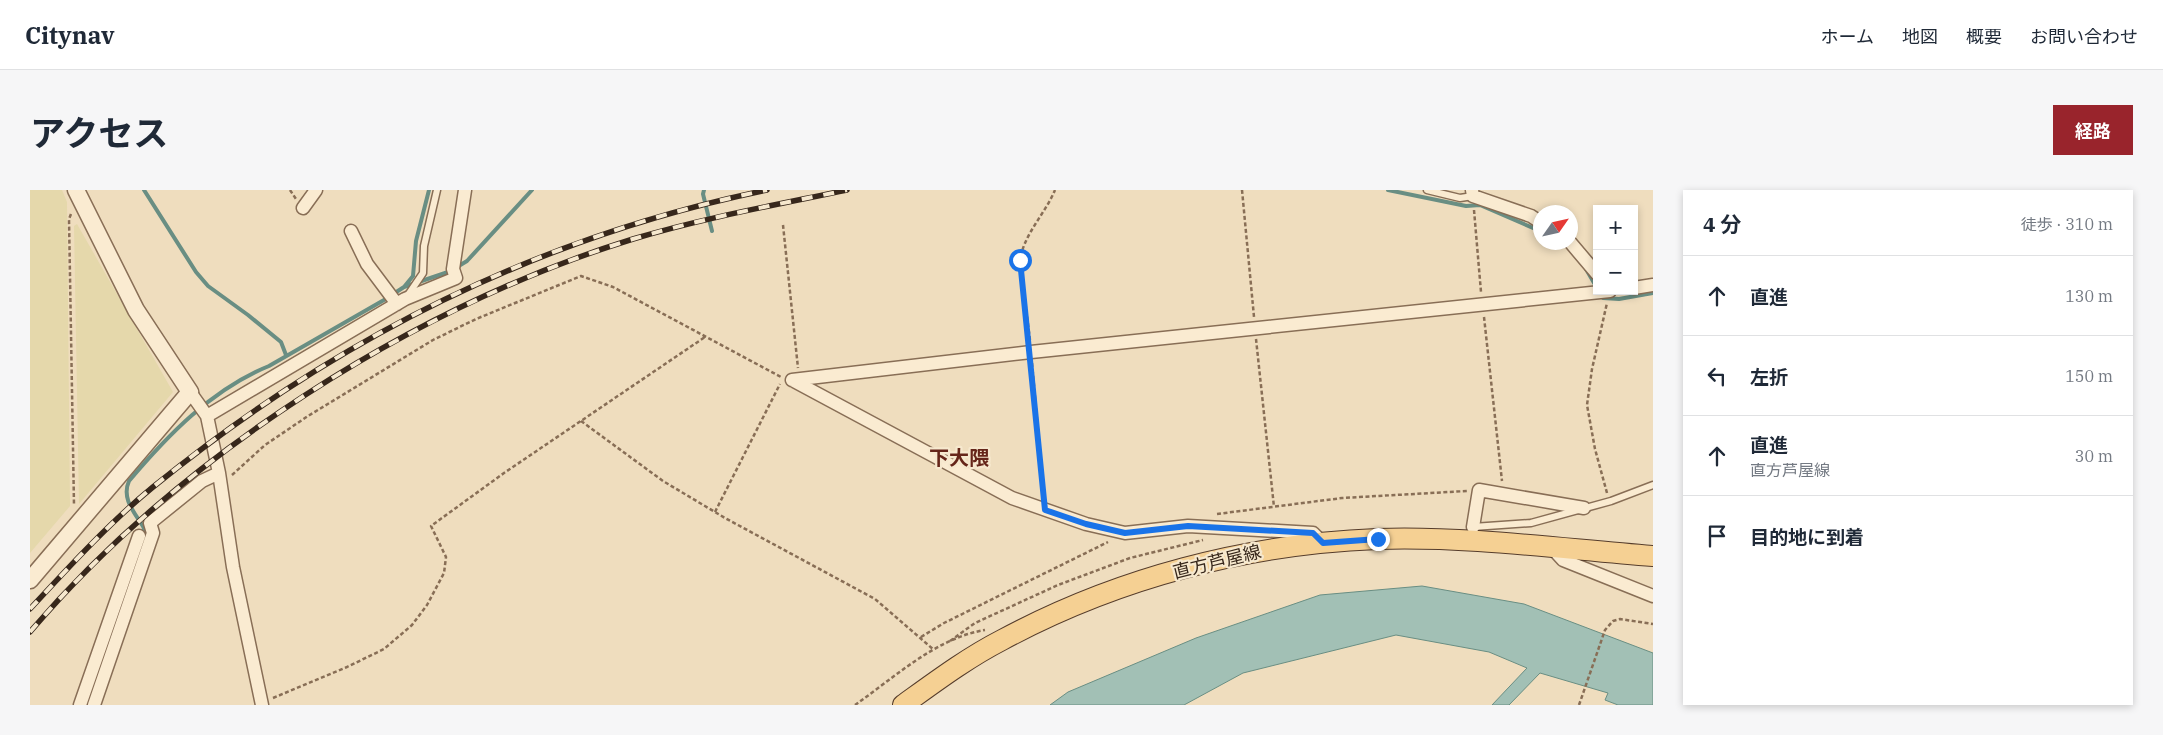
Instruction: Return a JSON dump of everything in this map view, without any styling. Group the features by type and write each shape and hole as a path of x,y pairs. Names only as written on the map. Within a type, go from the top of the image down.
{"main road":[{"name":"直方芦屋線","path":"903,705 1000,640 1076,603 1134,583 1273,548 1378,539 1470,534 1552,548 1653,556"}],"street":[{"path":"304,208 316,190"},
{"path":"30,580 80,522 199,405 401,302 456,278 453,270 465,190"},
{"path":"78,193 136,310 199,405 219,473 233,566 261,704"},
{"path":"1472,193 1533,217"},
{"path":"352,231 367,264 401,302"},
{"path":"1577,250 1593,269"},
{"path":"1638,287 1653,285"},
{"path":"1323,543 1313,533 1188,526 1125,533 1086,524 1012,498 792,380 1031,352 1482,306 1609,295"},
{"path":"94,705 153,534 150,523 202,480 219,473"},
{"path":"1470,534 1479,490 1584,508"},
{"path":"80,705 139,536"},
{"path":"1552,548 1563,560 1653,596"}],"lane":[{"path":"401,302 423,273 424,246 437,190"},
{"path":"1427,190 1460,198 1472,193"},
{"path":"1470,534 1531,522 1611,501 1653,485"}],"path":[{"path":"1045,510 1031,352 1020,260 1022,247 1055,190"},
{"path":"1242,190 1274,507"},
{"path":"78,193 69,219 74,515 80,522"},
{"path":"1472,193 1482,306 1503,495"},
{"path":"783,225 799,379"},
{"path":"221,488 237,469 265,445 308,416 433,340 476,319 581,276 613,287 783,378 715,512"},
{"path":"1609,295 1603,314 1587,405 1605,491 1611,501"},
{"path":"261,704 384,649 412,625 427,605 444,573 446,557 431,526 581,421 706,337"},
{"path":"581,421 663,481 715,512 876,599 934,650"},
{"path":"1212,516 1220,512 1342,498 1479,490"},
{"path":"921,638 952,619 1061,567 1125,533"},
{"path":"855,705 975,623 1058,585 1130,558 1211,538"},
{"path":"1579,705 1605,630 1613,620 1620,619 1653,624"},
{"path":"950,641 989,629"}],"shaded area":[{"path":"30,190 62,190 67,202 70,506 30,553"},
{"path":"77,224 173,392 79,504 74,226"}],"water":[{"path":"1422,586 1524,604 1653,653 1653,705 1618,705 1605,700 1608,693 1540,673 1509,705 1492,705 1527,668 1489,652 1396,635 1243,673 1184,705 1050,705 1068,692 1196,638 1320,595"}],"waterway":[{"path":"144,190 196,272 208,286 281,342 286,355"},
{"path":"142,535 144,528 128,500 127,488 129,481 175,431 228,387 269,366 404,287 413,276 416,241 429,190"},
{"path":"457,267 467,261 532,190"},
{"path":"704,190 703,194 712,231"},
{"path":"1388,190 1466,206 1480,205 1533,228"},
{"path":"1586,269 1593,281"},
{"path":"404,287 451,271"},
{"path":"1601,295 1603,298 1619,299 1653,293"}],"railway":[{"path":"30,609 105,530 153,487 222,434 293,385 367,340 442,301 520,266 600,235 682,210 767,190"},
{"path":"30,632 90,567 157,506 229,448 305,395 385,347 467,304 550,268 633,239 712,218 847,190"}],"district":[{"name":"下大隈","path":"959,458"}],"route":[{"path":"1020,260 1027,311 1045,510 1086,524 1125,533 1188,526 1313,533 1323,543 1378,539"}]}
